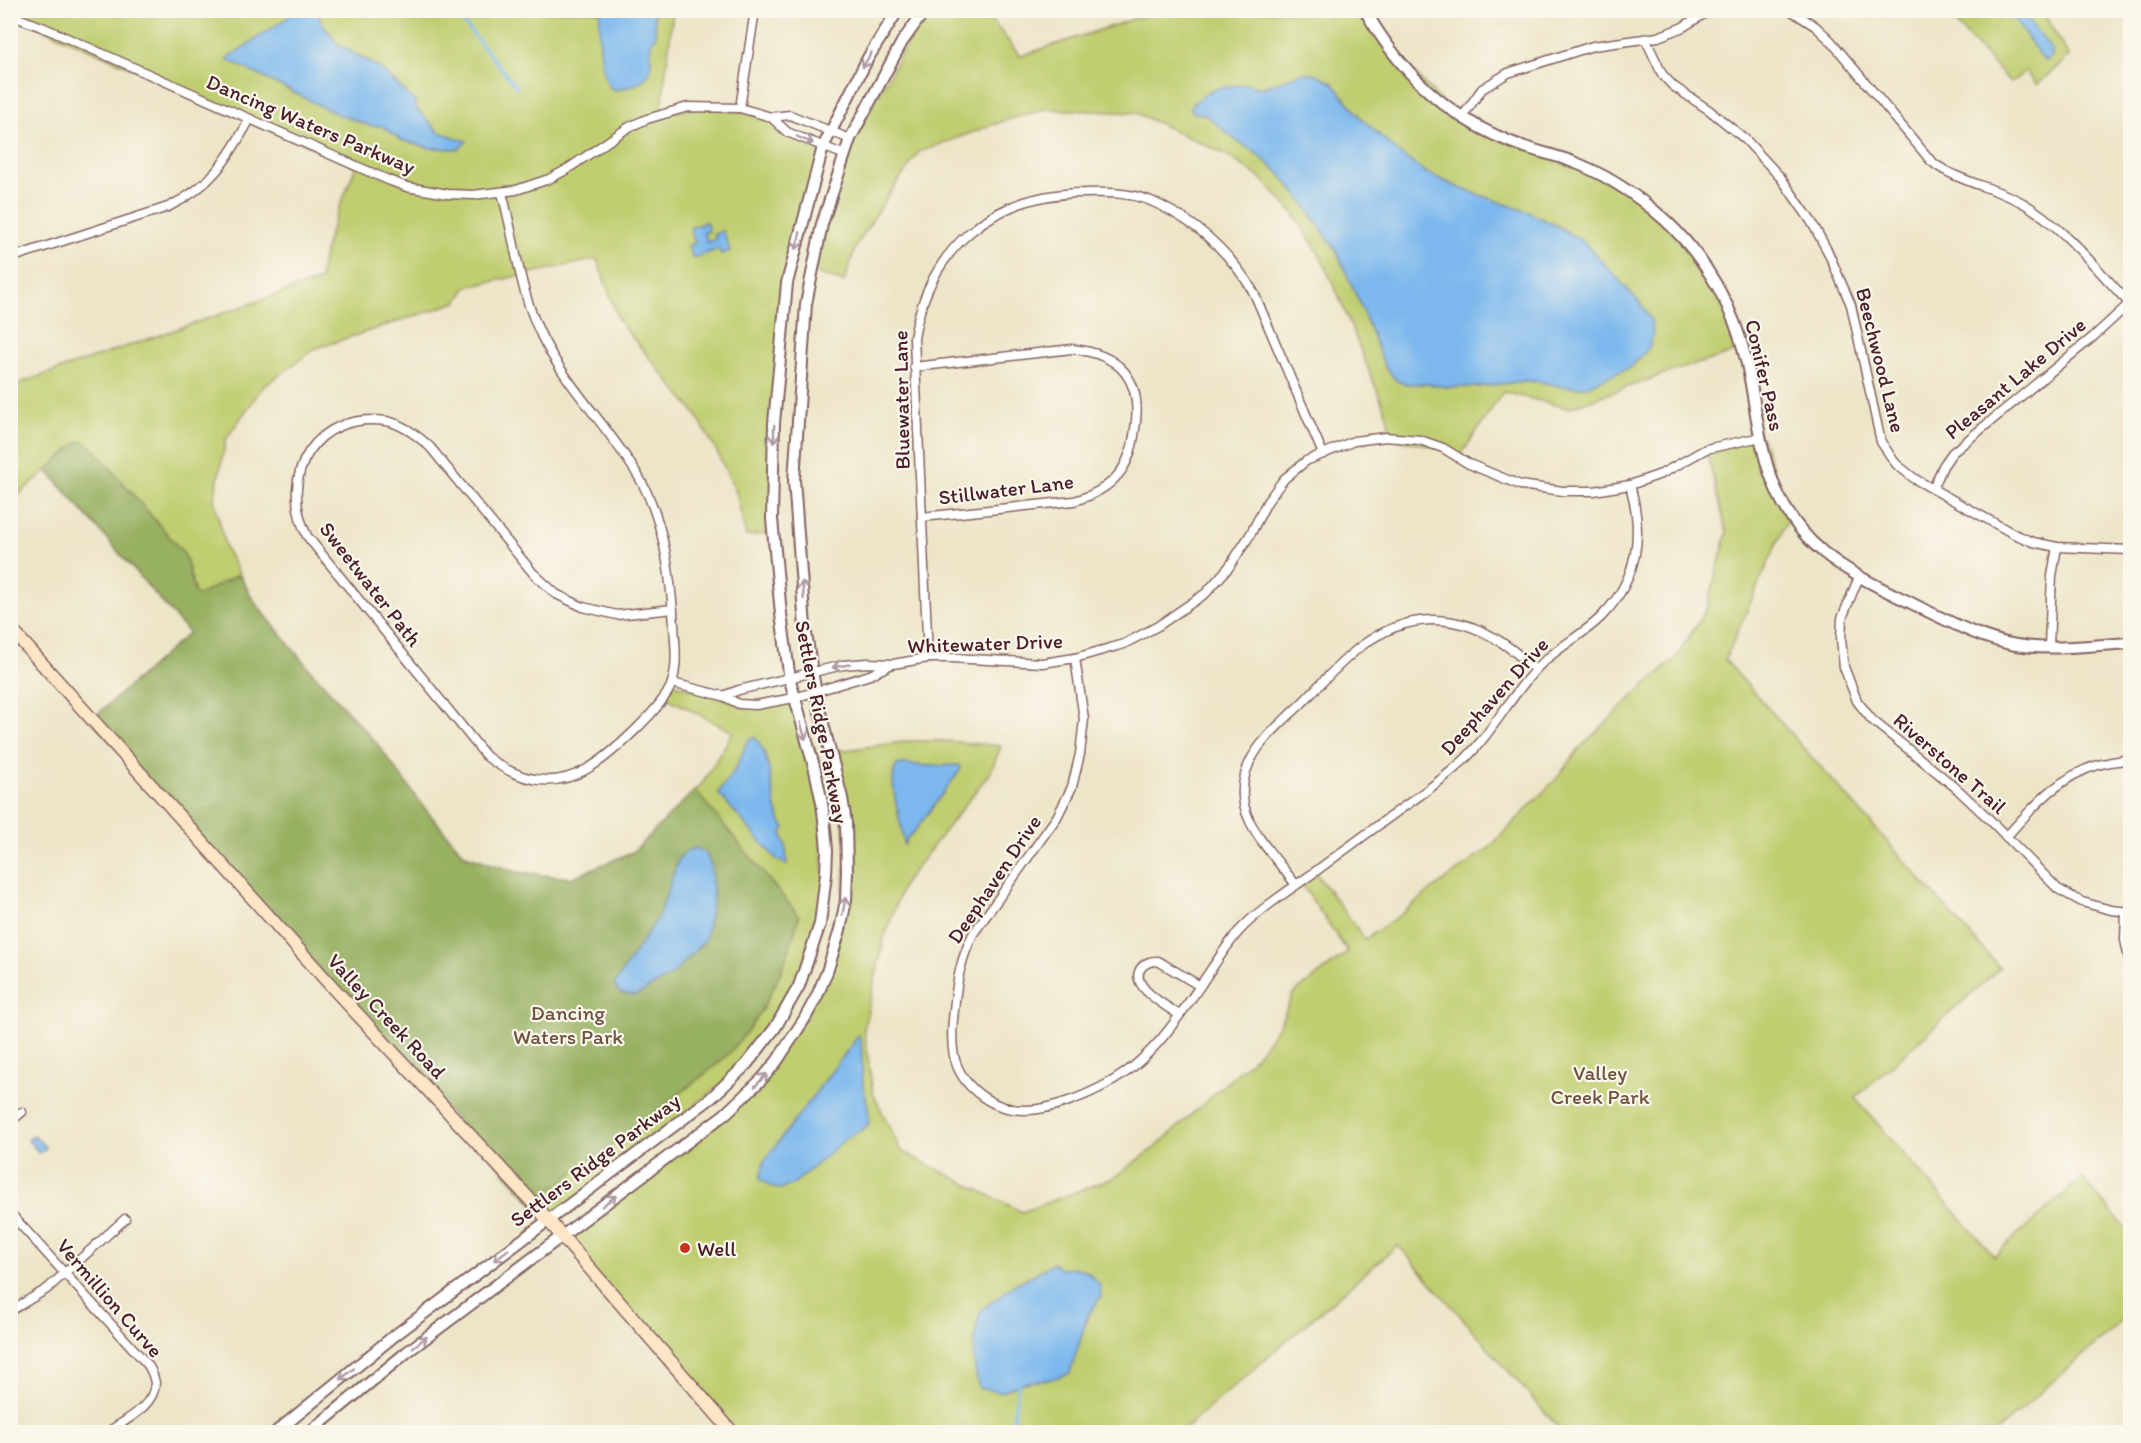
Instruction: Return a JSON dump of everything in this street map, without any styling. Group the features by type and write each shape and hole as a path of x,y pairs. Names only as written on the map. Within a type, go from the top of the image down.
{"main road":[{"name":"Valley Creek Road","path":"10,628 335,990 548,1220 732,1432"}],"street":[{"path":"741,108 755,10"},
{"name":"Settlers Ridge Parkway","path":"276,1432 394,1336 711,1098 761,1047 799,986 820,924 827,850 822,803 789,680 772,519 774,423 787,283 823,147 868,58 898,10"},
{"name":"Settlers Ridge Parkway","path":"310,1432 407,1352 725,1114 777,1061 817,996 834,951 842,920 846,900 847,847 842,798 815,691 805,627 794,480 806,304 822,224 850,139 902,42 925,10"},
{"name":"Conifer Pass","path":"1365,10 1384,42 1428,93 1462,117 1507,141 1571,161 1614,181 1639,198 1684,240 1715,282 1736,329 1747,362 1761,437 1772,479 1793,518 1823,553 1839,566 1859,577 1970,632 2017,645 2130,643"},
{"path":"1462,117 1482,88 1508,73 1593,46 1646,40 1683,27 1710,10"},
{"path":"1790,10 1815,26 1830,40 1931,161 1942,170 1996,190 2025,204 2068,240 2130,304"},
{"name":"Dancing Waters Parkway","path":"10,15 407,187 427,191 472,195 502,193 549,179 629,127 647,118 688,107 741,108 771,117 790,115 850,139"},
{"name":"Beechwood Lane","path":"1646,40 1662,74 1673,86 1709,110 1745,139 1795,196 1828,252 1851,305 1881,442 1905,473 2013,534 2033,542 2057,547 2130,550"},
{"name":"Dancing Waters Parkway","path":"771,117 787,132 844,155"},
{"path":"10,258 184,200 218,171 230,156 250,119"},
{"name":"Bluewater Lane","path":"928,658 914,338 923,300 932,279 951,249 990,217 1040,198 1073,193 1110,192 1149,200 1185,218 1217,244 1240,270 1254,294 1323,454"},
{"name":"Sweetwater Path","path":"502,193 520,280 526,301 542,338 572,386 629,461 649,498 668,557 673,609 676,649 672,683 665,697 650,717 602,758 574,776 557,780 540,780 521,777 501,768 486,756 307,536 300,521 295,490 299,473 319,439 351,422 387,421 417,435 430,447 533,573 556,594 583,608 617,615 673,609"},
{"name":"Pleasant Lake Drive","path":"1933,489 1943,466 1952,453 2093,338 2130,304"},
{"name":"Stillwater Lane","path":"914,367 1072,349 1090,351 1105,355 1122,369 1135,392 1138,412 1133,447 1126,464 1111,482 1090,496 1074,501 922,517"},
{"name":"Whitewater Drive","path":"723,696 739,690 789,680 843,665 894,664 928,658 1043,663 1103,651 1143,634 1173,617 1206,592 1229,567 1250,535 1267,502 1284,479 1306,461 1354,441 1386,437 1420,440 1443,448 1469,464 1520,485 1563,492 1594,491 1630,485 1661,474 1706,449 1761,437"},
{"name":"Deephaven Drive","path":"1075,658 1084,719 1080,754 1072,787 1057,817 973,934 964,952 957,979 952,1046 958,1070 986,1100 1011,1109 1037,1109 1074,1099 1110,1083 1138,1063 1152,1050 1179,1015 1239,931 1296,885 1464,761 1504,713 1535,670 1550,655 1600,618 1619,596 1634,564 1638,535 1637,509 1630,485"},
{"path":"2049,646 2052,576 2057,547"},
{"name":"Riverstone Trail","path":"1859,577 1842,618 1840,639 1844,667 1857,700 1872,720 1954,787 2058,889 2082,902 2111,910 2128,911"},
{"path":"1296,885 1249,820 1243,795 1247,768 1260,744 1359,648 1384,632 1414,622 1439,620 1461,623 1492,635 1516,651 1535,670"},
{"name":"Whitewater Drive","path":"672,683 723,696 739,704 756,705 794,698 870,675 894,664"},
{"path":"2006,837 2040,800 2066,779 2097,765 2130,759"},
{"path":"2128,911 2125,940 2130,964"},
{"path":"1179,1015 1143,989 1138,978 1142,967 1150,961 1158,961 1200,987"},
{"path":"10,1122 22,1112"},
{"name":"Vermillion Curve","path":"10,1213 148,1365 155,1381 153,1395 142,1407 108,1432"},
{"path":"10,1311 47,1289 125,1220"}],"green space":[{"name":"Dancing Waters Park","path":"11,10 673,11 661,114 710,106 771,117 787,132 823,147 787,283 774,423 774,533 746,536 736,492 717,452 695,413 619,321 597,259 467,287 457,302 314,349 262,388 226,439 214,499 226,549 253,600 305,664 377,744 426,810 465,855 516,872 571,878 633,852 702,784 733,732 665,697 672,683 739,704 794,698 822,803 824,897 799,986 746,1065 548,1220 91,720 189,633 47,470 11,501 11,386 320,280 329,236 356,166 11,15"},
{"path":"925,11 985,11 1020,56 1158,11 1365,11 1384,42 1449,109 1551,154 1639,198 1702,262 1743,350 1667,373 1568,408 1503,392 1459,458 1443,448 1386,437 1389,424 1387,415 1339,297 1320,256 1295,215 1263,180 1225,154 1136,113 1046,109 1003,121 919,152 856,246 844,282 813,272 845,155"},
{"path":"1944,11 2042,11 2069,56 2037,85 2025,71 2011,83"},
{"name":"Valley Creek Park","path":"1761,437 1790,514 1725,660 2000,968 1855,1098 1994,1256 2082,1178 2130,1233 2130,1314 1995,1432 1562,1432 1398,1245 1181,1432 732,1432 562,1236 745,1096 805,1018 840,930 847,847 831,752 910,741 944,741 1001,746 991,771 903,885 884,938 864,1029 873,1093 901,1151 1022,1212 1113,1178 1157,1146 1256,1056 1280,1024 1293,994 1348,952 1300,882 1315,872 1365,939 1489,848 1556,779 1580,748 1676,658 1707,608 1727,533 1706,449"},
{"path":"83,441 92,447 182,551 186,558 195,594 199,595 239,574 253,600 305,664 377,744 426,810 465,855 516,872 571,878 633,852 695,790 799,916 774,987 755,1020 732,1050 665,1105 534,1204 91,720 189,633 47,470 78,442"}],"water":[{"path":"294,11 319,11 319,18 337,44 377,66 414,100 417,109 439,132 467,141 459,149 430,148 401,140 382,126 370,126 335,113 226,59"},
{"path":"600,11 654,11 656,37 651,42 650,71 648,76 639,82 613,90 608,84 604,76 600,53"},
{"path":"2005,11 2021,11 2052,50 2052,56 2047,61 2043,60 2018,24"},
{"path":"1302,73 1317,74 1333,83 1361,118 1399,153 1425,172 1460,188 1528,212 1584,242 1640,303 1651,320 1653,332 1649,348 1631,367 1584,387 1564,387 1525,381 1478,387 1447,387 1405,384 1397,381 1385,367 1336,250 1302,201 1279,173 1256,153 1234,139 1204,114 1191,110 1192,104 1213,89 1245,84 1262,88"},
{"path":"706,222 709,231 704,233 707,242 716,239 714,234 723,231 730,251 721,254 719,249 693,258 688,246 695,243 690,228"},
{"path":"754,737 766,757 776,808 785,828 782,832 787,865 777,860 718,793 736,768 748,740"},
{"path":"897,765 959,765 961,769 914,832 907,838 904,846 893,781"},
{"path":"697,848 706,854 711,866 713,898 705,940 672,975 635,996 620,993 614,985 659,916 679,858 689,850"},
{"path":"859,1035 868,1126 847,1138 792,1185 780,1189 773,1188 760,1179 764,1161"},
{"path":"34,1135 46,1148 39,1153 28,1140"},
{"path":"1054,1263 1059,1269 1077,1268 1089,1273 1100,1285 1101,1297 1088,1315 1070,1373 1052,1379 1023,1383 1000,1392 979,1388 974,1350 980,1311 1014,1285"}],"waterway":[{"path":"452,10 517,88"},
{"path":"1011,1432 1019,1381"}],"place":[{"name":"Well","path":"685,1248"}]}
